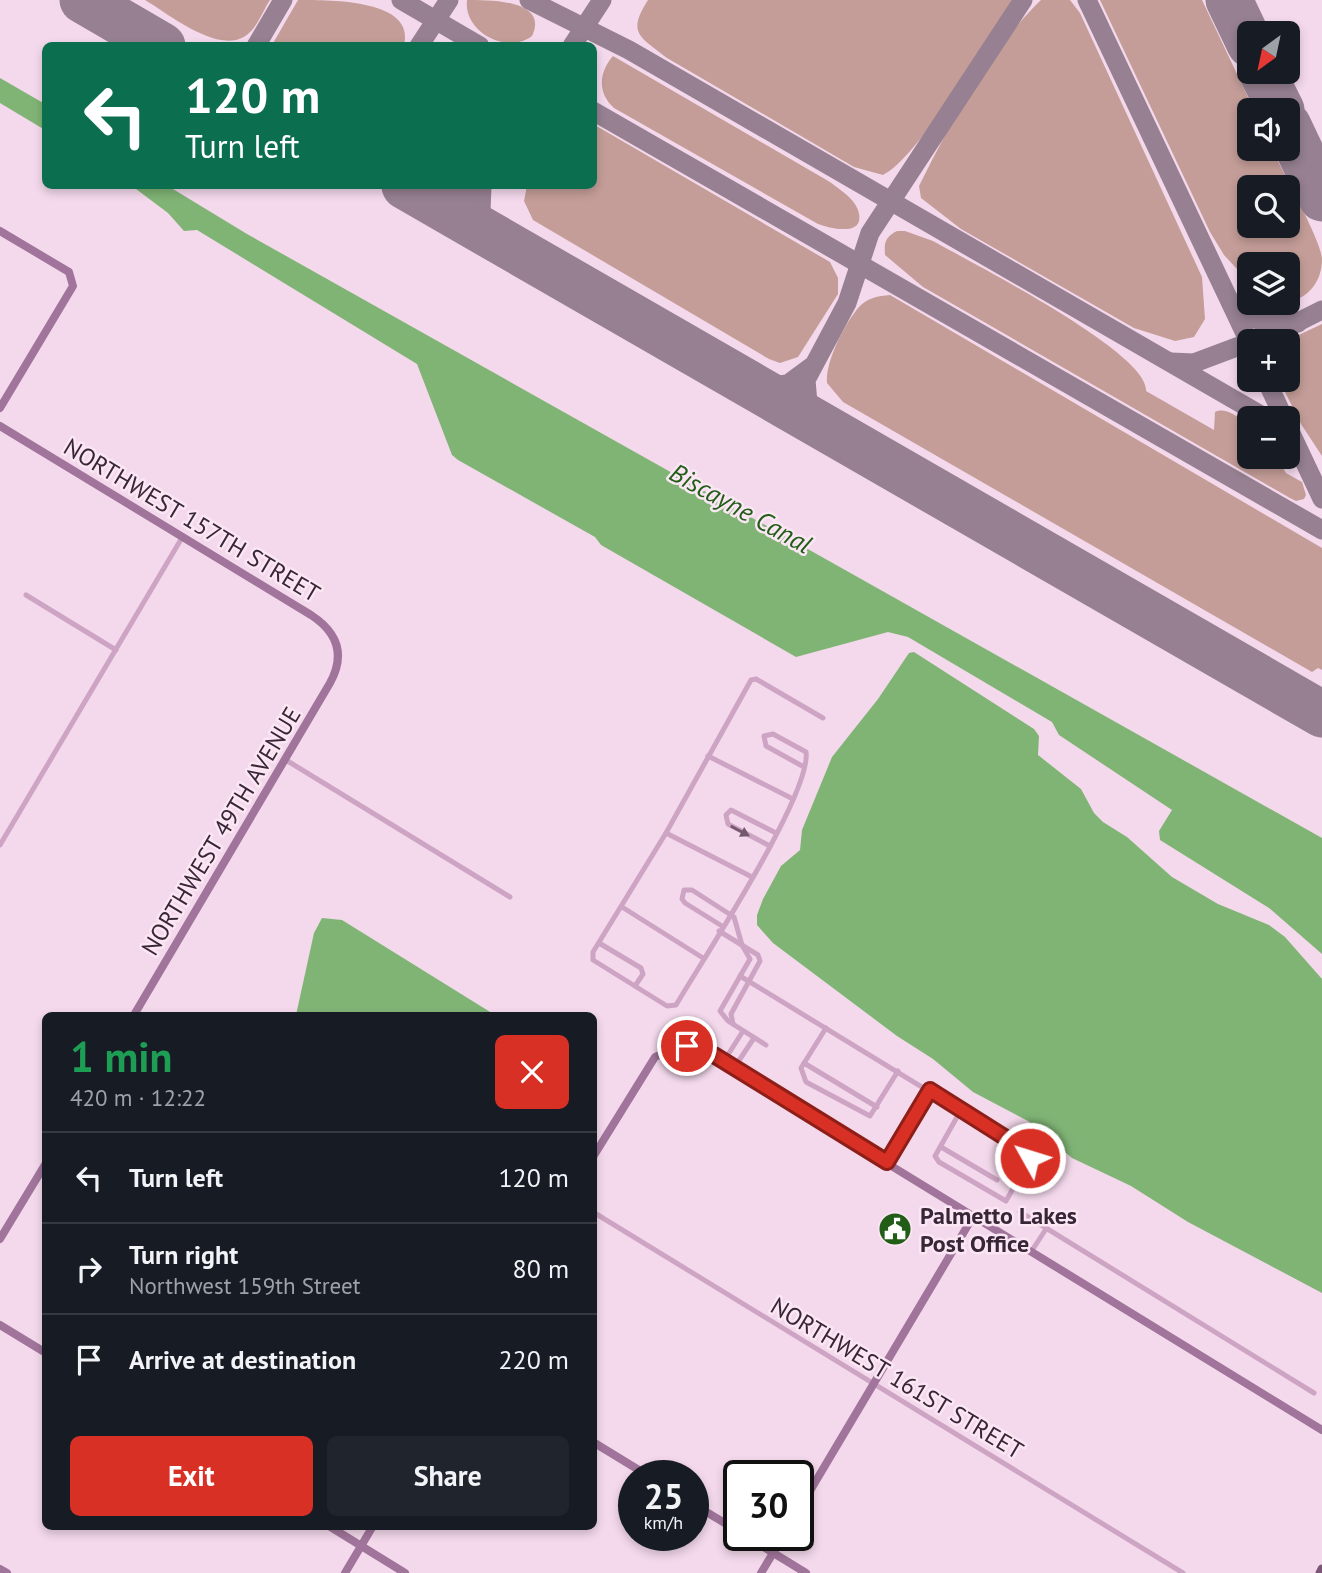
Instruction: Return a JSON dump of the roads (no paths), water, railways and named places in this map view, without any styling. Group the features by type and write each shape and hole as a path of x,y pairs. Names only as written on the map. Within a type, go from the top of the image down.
{"street":[{"path":"0,232 69,272 74,279 73,286 0,408"},
{"name":"NORTHWEST 157TH STREET","path":"0,426 324,624 337,641 338,665"},
{"path":"0,845 183,536"},
{"path":"26,596 116,650"},
{"name":"NORTHWEST 49TH AVENUE","path":"136,1012 286,760 338,665"},
{"path":"804,767 766,746 764,736 773,734 806,752 804,767 793,799 770,846 676,1004 667,1006 593,960 599,943 666,833 751,680 756,679 823,718"},
{"path":"708,756 793,799"},
{"path":"286,760 510,897"},
{"path":"770,846 728,824 726,815 731,810 776,833"},
{"path":"666,833 752,877"},
{"path":"733,1024 731,1014 760,961 758,955 742,945 685,903 682,899 684,890 692,890 730,913 742,945 750,959 720,1011 733,1024 766,1045"},
{"path":"622,907 703,958"},
{"path":"599,943 641,968 643,974 635,986"},
{"path":"740,976 930,1090 961,1110 1029,1155 1006,1201 939,1162 935,1156 961,1110"},
{"path":"826,1028 804,1063 801,1073 806,1082 867,1117 877,1107 898,1071"},
{"path":"724,1061 743,1031"},
{"path":"734,1068 754,1038"},
{"path":"597,1150 655,1057 676,1047 699,1048 1322,1430"},
{"path":"804,1063 877,1107"},
{"path":"887,1162 930,1090"},
{"path":"940,1147 997,1181"},
{"path":"0,1239 42,1170"},
{"path":"1020,1212 1314,1393"},
{"name":"NORTHWEST 161ST STREET","path":"597,1214 1183,1573"},
{"path":"814,1484 974,1215"},
{"path":"1031,1252 1046,1228"},
{"path":"0,1325 42,1351"},
{"path":"597,1444 622,1460"},
{"path":"335,1530 405,1573"},
{"path":"345,1573 371,1530"},
{"path":"761,1573 773,1552 806,1573"},
{"path":"0,1569 7,1573"}],"place":[{"name":"Palmetto Lakes Post Office","path":"895,1229"}],"water label":[{"name":"Biscayne Canal","path":"741,508"}]}
